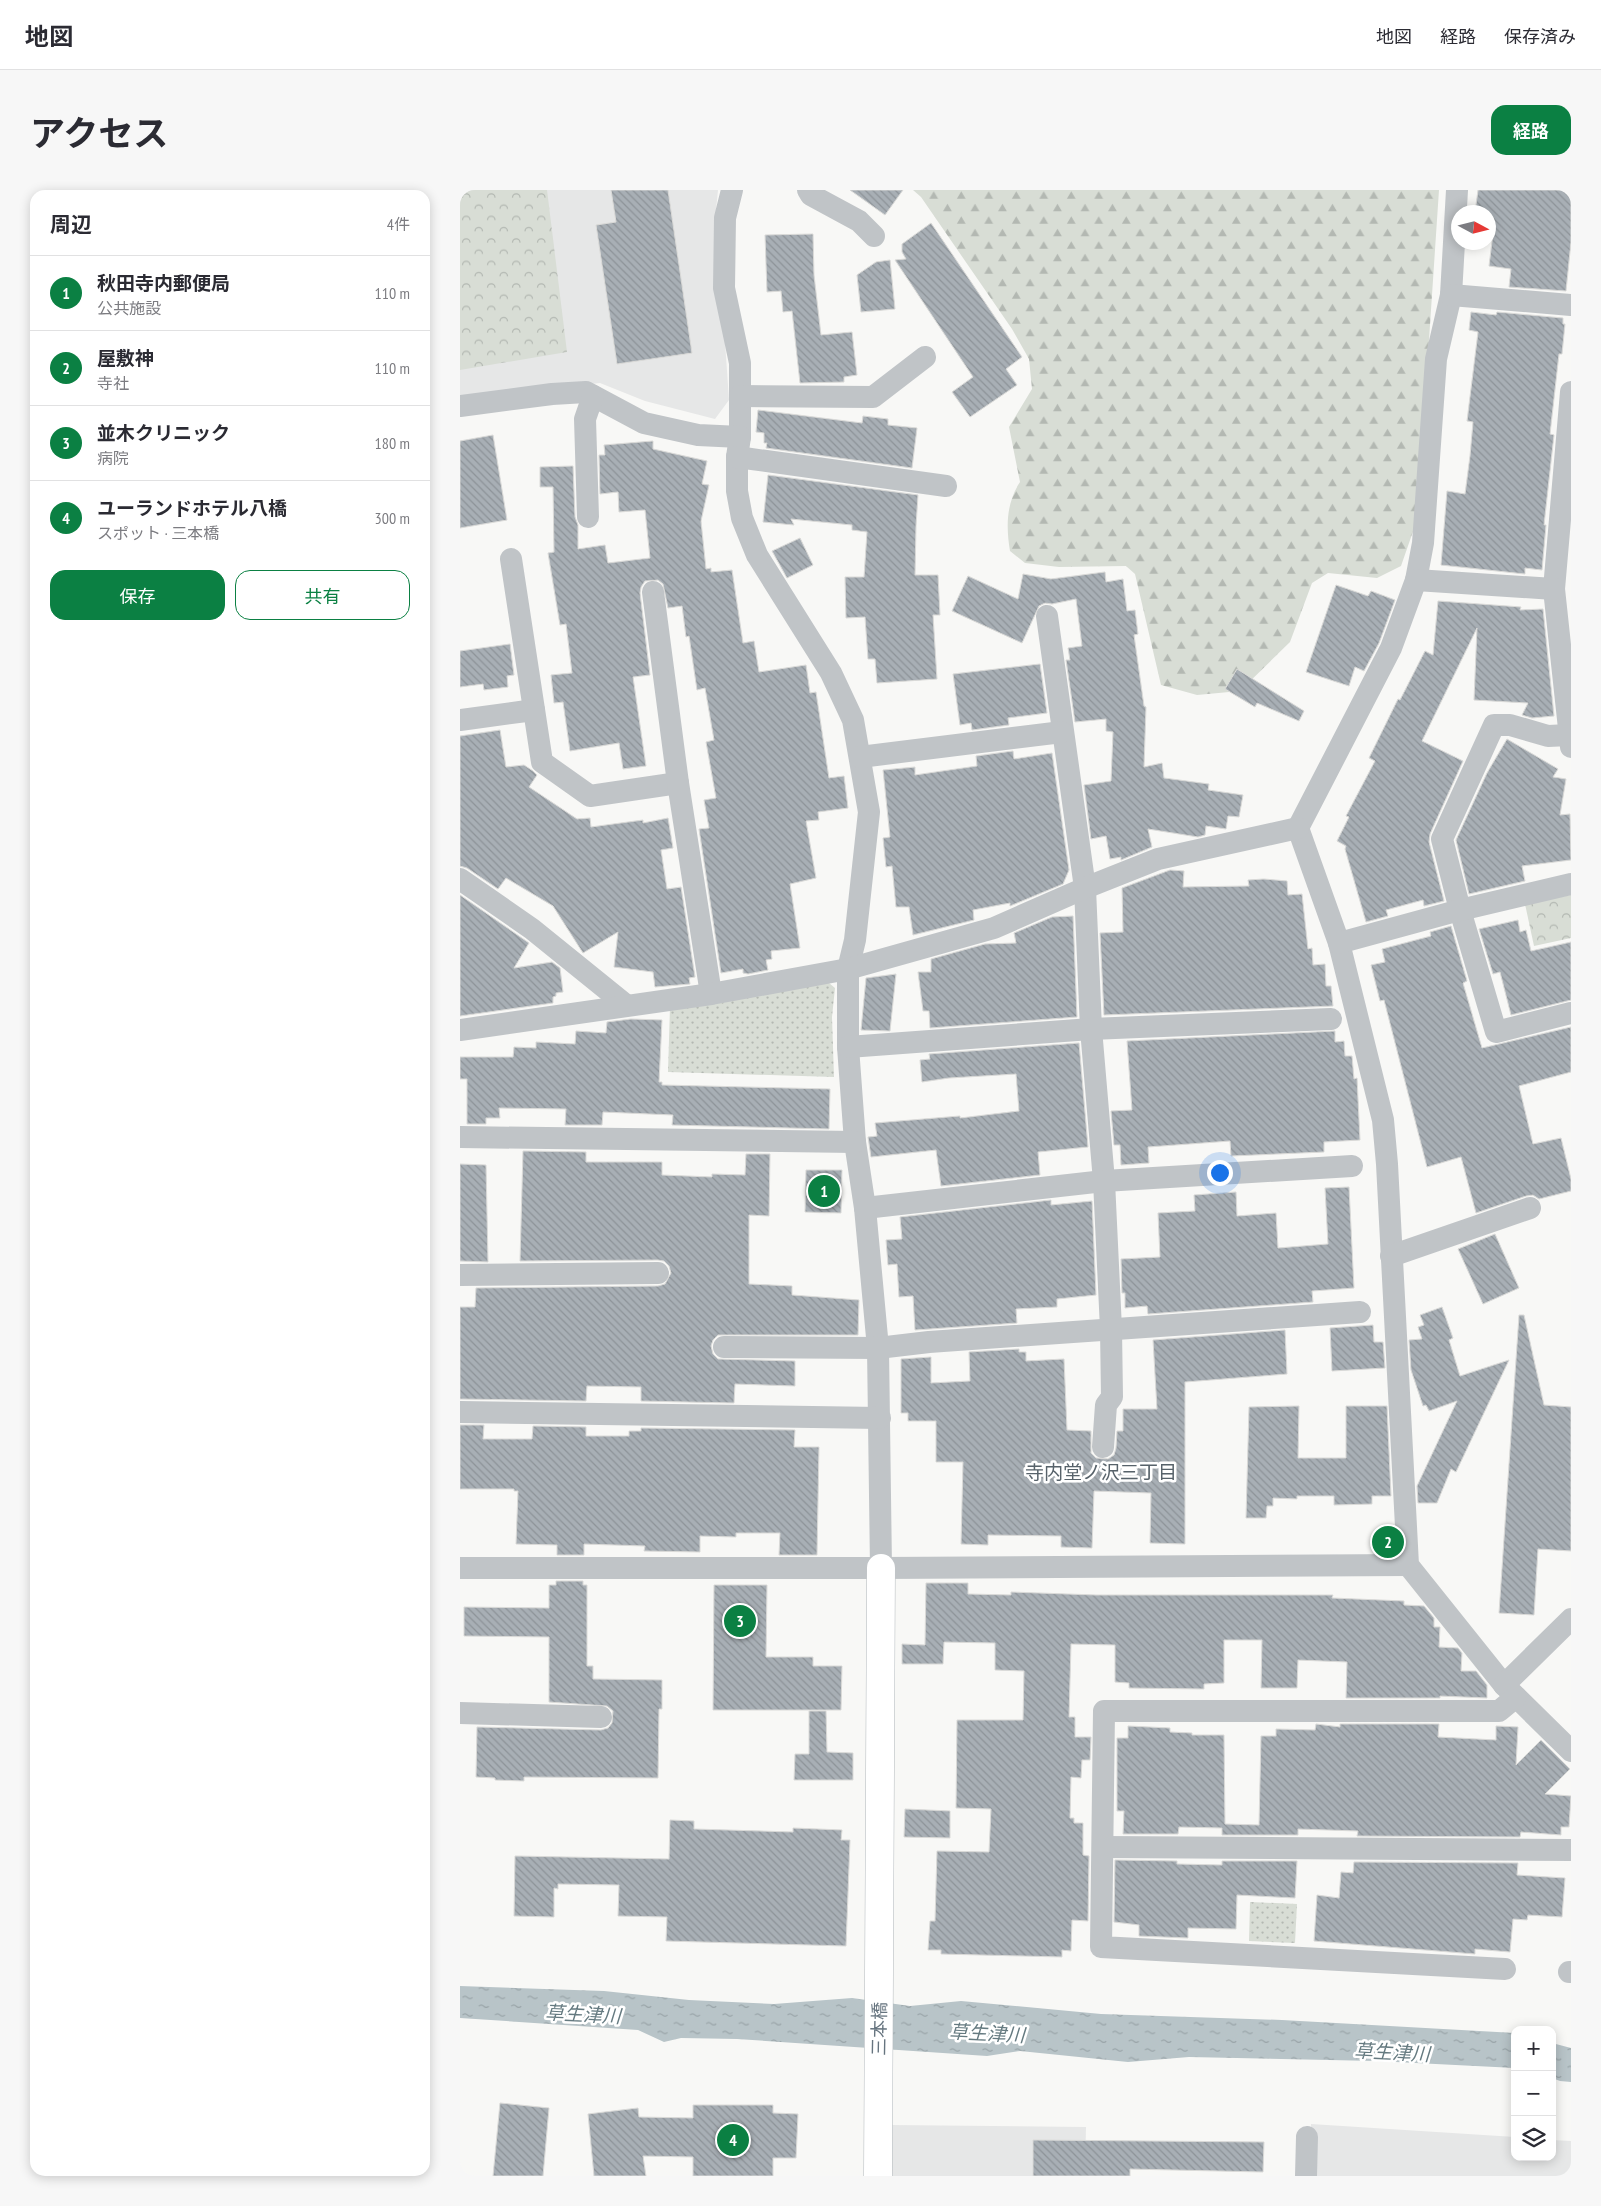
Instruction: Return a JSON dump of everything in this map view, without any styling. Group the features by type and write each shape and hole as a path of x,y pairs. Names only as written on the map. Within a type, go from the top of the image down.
{"street":[{"path":"732,190 725,218 724,288 740,362 737,491 742,518 757,555 831,672 853,720 869,812 855,940 848,968 848,1047 855,1142 864,1208 878,1348 881,1568"},
{"path":"808,190 811,194 859,221 874,236"},
{"path":"1457,190 1451,295 1436,359 1423,543 1416,580 1390,648 1298,828 1339,943 1383,1120 1387,1164 1408,1565 1510,1691 1571,1750"},
{"path":"1451,295 1571,305"},
{"path":"740,396 873,398 925,357"},
{"path":"460,406 552,394 586,392 644,423 698,435 739,447 946,486"},
{"path":"1571,392 1567,493 1554,589 1570,741 1510,725 1494,725 1442,839 1460,910 1496,1032 1571,1013"},
{"path":"588,517 585,420 594,396"},
{"path":"512,559 542,762 590,796 678,783"},
{"path":"1416,580 1554,589"},
{"path":"653,592 678,783 711,994"},
{"path":"1047,616 1085,888 1091,1029 1104,1181 1111,1330 1112,1397 1106,1405 1103,1447"},
{"path":"460,720 534,710"},
{"path":"860,757 1062,732"},
{"path":"460,1030 711,994 848,968 994,928 1085,888 1158,859 1298,828"},
{"path":"460,879 532,929 626,1006"},
{"path":"1339,943 1460,910 1571,884"},
{"path":"848,1047 1091,1029 1331,1019"},
{"path":"460,1137 855,1142"},
{"path":"864,1208 1104,1181 1352,1166"},
{"path":"1391,1256 1530,1208"},
{"path":"460,1275 658,1273"},
{"path":"724,1347 878,1348 929,1342 1360,1312"},
{"path":"460,1412 880,1418"},
{"path":"460,1568 1408,1565"},
{"name":"三本橋","path":"878,2176 881,1568"},
{"path":"1505,1969 1102,1947 1104,1711 1499,1712 1510,1691 1571,1619"},
{"path":"460,1713 601,1717"},
{"path":"1103,1847 1571,1850"},
{"path":"1306,2138 1306,2176"}],"shaded area":[{"path":"460,190 718,190 716,210 729,400 715,419 645,401 600,383 460,398"},
{"path":"1311,2124 1511,2137 1511,2161 1556,2161 1556,2140 1571,2141 1571,2176 1311,2176"},
{"path":"891,2125 1086,2127 1085,2176 891,2176"}],"green space":[{"path":"460,190 547,190 567,352 460,370"},
{"path":"913,190 1439,190 1417,520 1401,566 1377,578 1328,573 1312,583 1290,642 1240,691 1197,695 1161,685 1135,574 1126,566 1059,567 1025,563 1010,551 1008,515 1012,498 1020,482 1009,427 1032,389 1029,359 1012,329 921,197"},
{"path":"1571,895 1571,938 1534,946 1525,904"},
{"path":"829,983 835,988 832,1017 834,1077 668,1072 670,1007"},
{"path":"1250,1902 1297,1904 1295,1943 1249,1941"}],"water":[{"name":"草生津川","path":"460,1986 604,1991 689,2000 774,2004 852,1998 910,2006 961,2001 1101,2014 1282,2020 1511,2033 1511,2068 1376,2061 1189,2057 1128,2062 1020,2051 987,2056 737,2039 681,2038 664,2042 638,2030 460,2018"},
{"path":"1556,2044 1571,2048 1571,2082 1556,2080"}],"building":[{"path":"611,190 668,190 692,353 617,364 596,225 616,222"},
{"path":"850,190 903,190 885,215"},
{"path":"1478,190 1571,190 1571,242 1566,291 1509,287 1511,269 1489,266 1491,250 1496,250 1496,205 1476,205"},
{"path":"931,223 1022,357 1006,369 1017,385 970,417 952,392 973,377 895,260 906,259 902,252 902,244"},
{"path":"813,234 814,275 821,335 852,332 857,375 844,377 844,382 800,383 792,311 783,312 781,291 767,292 765,235"},
{"path":"890,260 895,309 861,312 857,275 876,262"},
{"path":"1471,312 1496,315 1497,312 1563,318 1563,324 1565,324 1562,354 1559,354 1550,434 1554,435 1544,525 1546,525 1542,570 1525,568 1525,574 1441,565 1447,491 1465,494 1470,456 1473,422 1467,421 1478,332 1469,330"},
{"path":"758,410 862,423 863,416 888,419 888,425 917,428 912,468 766,448 767,443 764,443 764,433 756,432"},
{"path":"493,435 507,520 460,528 460,441"},
{"path":"653,441 653,449 707,461 702,484 709,485 701,521 706,569 711,568 711,572 732,570 743,643 754,641 759,672 806,665 810,693 816,692 829,778 844,776 848,808 818,812 819,820 806,821 816,878 790,884 800,948 771,951 772,959 766,960 768,970 748,974 743,973 743,969 721,973 699,829 709,828 704,800 716,798 706,742 714,740 705,688 697,690 689,636 686,637 682,606 668,608 663,584 658,580 645,581 640,593 650,675 633,677 646,766 623,769 619,743 570,751 563,702 554,703 551,675 572,673 566,624 560,625 548,553 554,552 553,487 540,487 540,467 573,466 578,549 605,545 608,563 650,558 645,510 619,512 618,492 600,494 599,455 605,455 604,445"},
{"path":"768,475 918,495 915,575 938,575 940,615 933,615 937,679 877,683 875,659 868,659 865,617 846,618 845,577 864,577 867,532 852,530 852,525 791,519 794,525 763,522"},
{"path":"800,538 813,565 787,578 772,551"},
{"path":"1105,572 1106,582 1123,579 1127,611 1135,610 1138,634 1134,635 1144,706 1146,707 1144,767 1162,763 1164,778 1209,784 1208,790 1243,795 1239,817 1228,816 1226,829 1206,826 1205,835 1198,837 1148,829 1152,847 1121,860 1121,857 1110,859 1106,836 1091,839 1084,785 1111,781 1113,732 1106,731 1106,719 1075,722 1066,660 1070,660 1068,648 1082,646 1076,599 1052,604 1045,603 1039,606 1022,643 952,611 968,576 1018,599 1023,574 1051,579"},
{"path":"1336,585 1368,596 1371,591 1395,600 1379,643 1364,671 1355,667 1349,686 1306,672"},
{"path":"1438,601 1521,607 1520,610 1543,609 1554,716 1532,718 1522,715 1528,703 1474,700 1477,628 1422,741 1463,761 1430,834 1429,842 1444,901 1424,906 1423,900 1386,910 1388,916 1366,922 1345,849 1346,846 1337,841 1349,817 1346,816 1375,761 1369,758 1398,699 1400,700 1425,651 1433,655"},
{"path":"510,644 514,675 507,676 508,687 484,690 483,684 460,687 460,651"},
{"path":"1040,664 1047,713 1008,718 1009,725 972,730 971,723 960,725 953,674"},
{"path":"1237,669 1304,711 1299,721 1257,703 1255,707 1225,689"},
{"path":"500,730 506,767 524,765 533,771 537,775 529,787 577,819 590,818 591,827 643,820 643,823 668,818 673,848 661,850 667,889 681,887 695,977 689,978 690,984 655,987 653,972 614,967 618,932 583,953 553,906 506,878 498,889 467,868 460,866 460,736"},
{"path":"1507,739 1558,769 1553,777 1566,779 1560,815 1570,814 1571,860 1522,866 1525,881 1469,894 1456,840 1487,773"},
{"path":"1013,751 1014,759 1052,753 1069,870 1063,884 1010,906 1010,903 973,910 974,920 913,935 909,907 896,907 892,866 886,867 883,838 890,837 883,770 915,767 915,775 977,766 976,756"},
{"path":"1170,870 1184,871 1183,887 1249,886 1248,880 1264,879 1287,881 1288,895 1302,894 1308,949 1312,948 1313,965 1325,964 1326,986 1331,986 1333,1006 1104,1015 1100,933 1123,932 1122,888"},
{"path":"460,895 529,943 514,968 552,962 560,968 563,992 556,993 556,996 553,997 553,1003 460,1016"},
{"path":"1073,916 1077,1017 930,1028 929,1011 923,1011 918,972 931,972 931,959 985,944 1016,943 1014,933 1052,917"},
{"path":"1518,920 1520,932 1526,930 1531,951 1571,942 1571,1000 1511,1015 1500,972 1493,974 1479,929"},
{"path":"1451,926 1467,981 1463,983 1482,1048 1571,1027 1571,1072 1519,1086 1533,1144 1561,1138 1571,1179 1571,1191 1539,1199 1533,1195 1526,1196 1476,1213 1461,1157 1427,1167 1384,1000 1380,1001 1371,965 1385,962 1382,949 1431,936 1430,932"},
{"path":"896,974 890,1031 861,1030 866,978"},
{"path":"631,1019 662,1020 659,1082 662,1082 662,1085 830,1089 829,1129 672,1125 673,1115 603,1112 602,1125 565,1125 566,1109 499,1108 500,1118 486,1118 486,1124 467,1124 467,1079 460,1079 460,1057 513,1057 514,1047 536,1048 536,1042 575,1044 576,1031 606,1033 607,1022"},
{"path":"1335,1031 1335,1042 1344,1041 1345,1056 1352,1056 1354,1079 1357,1078 1360,1140 1324,1142 1324,1152 1231,1156 1230,1141 1148,1147 1149,1163 1121,1165 1120,1145 1114,1145 1111,1111 1132,1110 1127,1041"},
{"path":"1079,1043 1088,1147 1038,1152 1040,1175 941,1186 936,1150 871,1157 868,1137 877,1136 875,1123 960,1116 960,1118 1019,1111 1016,1074 949,1078 922,1082 920,1060 930,1059 929,1054"},
{"path":"523,1151 586,1152 586,1162 662,1162 662,1175 712,1177 712,1174 745,1175 746,1154 770,1154 769,1216 749,1215 749,1284 792,1286 792,1295 859,1300 858,1335 718,1335 713,1340 711,1346 713,1354 718,1359 795,1361 795,1386 735,1384 734,1403 641,1401 641,1387 587,1386 586,1401 460,1399 460,1307 475,1307 476,1288 658,1286 665,1284 671,1273 669,1266 664,1261 658,1260 520,1261"},
{"path":"460,1164 486,1165 488,1262 460,1261"},
{"path":"806,1170 842,1170 841,1213 805,1212"},
{"path":"1349,1187 1354,1288 1312,1291 1313,1302 1148,1314 1147,1306 1125,1308 1125,1293 1122,1293 1121,1259 1160,1257 1158,1213 1195,1211 1194,1195 1236,1192 1237,1216 1276,1213 1278,1248 1328,1244 1325,1188"},
{"path":"1051,1200 1051,1205 1092,1201 1096,1295 1057,1299 1057,1307 1016,1309 1017,1323 915,1330 913,1296 899,1297 897,1264 888,1265 886,1240 902,1239 900,1217"},
{"path":"1495,1234 1519,1288 1483,1304 1458,1249"},
{"path":"1442,1307 1453,1338 1449,1340 1460,1376 1509,1360 1456,1472 1451,1469 1437,1503 1418,1503 1417,1486 1457,1401 1429,1411 1426,1405 1423,1406 1411,1370 1409,1340 1422,1339 1418,1327 1424,1325 1420,1315"},
{"path":"1519,1315 1524,1315 1544,1405 1571,1407 1571,1551 1538,1549 1534,1615 1499,1613"},
{"path":"1373,1325 1374,1342 1383,1342 1385,1368 1332,1371 1330,1328"},
{"path":"1285,1330 1287,1374 1185,1382 1185,1544 1150,1543 1151,1493 1094,1491 1092,1548 1061,1547 1061,1536 988,1535 988,1545 961,1544 963,1462 936,1462 936,1421 908,1421 908,1413 901,1413 901,1359 931,1357 931,1383 970,1381 969,1352 1019,1349 1019,1352 1026,1352 1026,1361 1064,1359 1067,1430 1091,1431 1091,1453 1096,1458 1108,1459 1114,1455 1117,1431 1123,1431 1123,1409 1157,1409 1153,1340"},
{"path":"1299,1406 1298,1458 1346,1458 1346,1406 1387,1406 1391,1496 1372,1496 1372,1504 1334,1505 1334,1496 1297,1496 1297,1499 1273,1498 1273,1506 1267,1506 1266,1518 1246,1518 1249,1407"},
{"path":"460,1425 484,1425 483,1439 532,1439 533,1426 586,1427 586,1436 629,1436 629,1431 641,1431 641,1428 795,1430 794,1447 819,1447 817,1555 779,1555 780,1533 736,1533 736,1537 700,1536 700,1552 644,1551 645,1546 584,1544 584,1555 557,1555 557,1545 516,1544 518,1491 514,1491 514,1489 460,1489"},
{"path":"556,1581 583,1581 583,1585 587,1585 587,1666 593,1666 593,1679 662,1680 662,1709 659,1709 658,1778 524,1777 524,1781 476,1777 477,1727 601,1730 608,1728 612,1723 613,1711 607,1706 549,1702 549,1637 464,1636 464,1607 549,1608 549,1585 556,1585"},
{"path":"926,1583 968,1583 968,1594 1011,1595 1011,1592 1096,1595 1333,1595 1332,1598 1404,1601 1404,1605 1424,1606 1434,1618 1434,1627 1440,1627 1439,1647 1458,1648 1462,1653 1461,1671 1476,1671 1487,1685 1487,1698 1440,1696 1440,1698 1346,1698 1347,1662 1298,1660 1297,1688 1261,1688 1262,1640 1224,1640 1224,1683 1204,1684 1204,1689 1129,1688 1129,1683 1115,1682 1115,1645 1071,1644 1069,1717 1075,1717 1075,1737 1091,1737 1090,1760 1082,1760 1081,1778 1071,1777 1070,1818 1074,1818 1074,1823 1083,1823 1083,1855 1089,1856 1088,1921 1072,1920 1071,1951 1062,1950 1062,1957 941,1954 941,1950 928,1950 930,1921 935,1921 937,1851 989,1852 991,1809 956,1808 957,1720 1023,1720 1024,1671 995,1670 995,1643 944,1642 943,1664 902,1664 902,1644 925,1645"},
{"path":"714,1585 767,1585 766,1657 813,1657 813,1666 842,1666 841,1710 713,1710"},
{"path":"809,1711 826,1711 827,1752 853,1753 853,1780 794,1780 795,1754 809,1754"},
{"path":"1316,1724 1340,1727 1340,1724 1439,1724 1438,1737 1496,1740 1496,1726 1518,1727 1516,1765 1541,1740 1570,1769 1545,1794 1571,1796 1569,1827 1561,1827 1561,1835 1521,1832 1520,1837 1357,1836 1358,1831 1298,1829 1298,1835 1222,1835 1222,1828 1179,1827 1178,1834 1123,1834 1124,1811 1117,1811 1117,1738 1128,1738 1128,1726 1170,1728 1170,1732 1192,1733 1192,1735 1224,1735 1225,1824 1259,1825 1261,1736 1276,1736 1276,1729 1315,1730"},
{"path":"905,1809 950,1811 950,1838 904,1837"},
{"path":"670,1820 694,1821 694,1829 793,1832 793,1828 842,1830 841,1840 850,1840 846,1946 666,1941 667,1917 618,1916 619,1885 558,1884 558,1889 554,1888 554,1917 514,1916 515,1856 669,1859"},
{"path":"1115,1860 1177,1861 1177,1864 1222,1865 1222,1861 1297,1861 1295,1898 1237,1895 1236,1929 1188,1928 1188,1938 1139,1936 1139,1925 1114,1922"},
{"path":"1354,1862 1518,1863 1517,1875 1565,1878 1562,1917 1528,1915 1527,1920 1513,1919 1510,1952 1475,1949 1475,1954 1314,1941 1317,1895 1339,1898 1341,1872 1353,1873"},
{"path":"500,2103 549,2108 543,2176 493,2176"},
{"path":"693,2105 773,2105 773,2113 798,2114 796,2158 773,2158 773,2176 693,2176 693,2157 643,2156 646,2176 594,2176 588,2114 638,2108 639,2117 693,2118"},
{"path":"1033,2140 1264,2142 1263,2172 1130,2169 1130,2176 1033,2176"}],"place":[{"name":"秋田寺内郵便局","path":"824,1191"},
{"name":"屋敷神","path":"1388,1542"},
{"name":"並木クリニック","path":"740,1621"},
{"name":"ユーランドホテル八橋","path":"733,2140"}],"district":[{"name":"寺内堂ノ沢三丁目","path":"1101,1472"}]}
